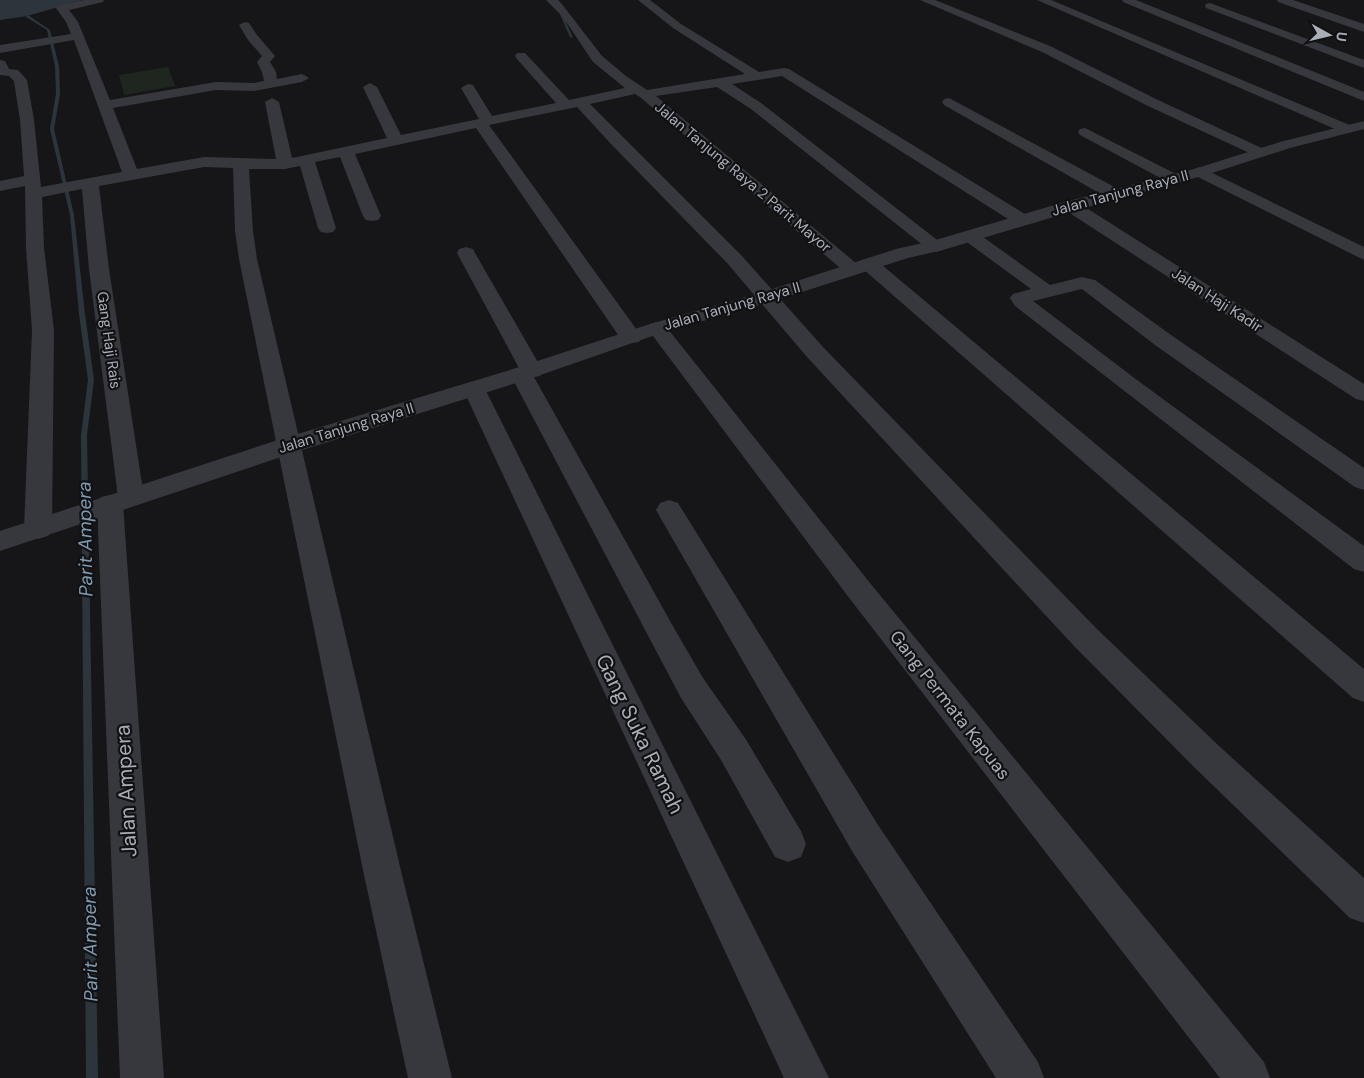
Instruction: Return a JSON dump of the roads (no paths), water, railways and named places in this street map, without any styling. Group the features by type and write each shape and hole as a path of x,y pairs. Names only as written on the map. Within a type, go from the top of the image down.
{"street":[{"path":"99,0 62,8 72,22 78,36 131,174"},
{"path":"551,0 566,12 590,51 625,82 641,92"},
{"path":"643,0 677,26 755,75"},
{"path":"925,0 1046,49 1161,106 1271,145"},
{"path":"1042,0 1356,127"},
{"path":"1127,0 1364,97"},
{"path":"1282,0 1364,28"},
{"path":"1210,6 1364,64"},
{"path":"990,12 1098,60"},
{"path":"245,25 252,37 269,56 263,62 269,72 270,84"},
{"path":"1305,29 1320,34"},
{"path":"0,49 78,36"},
{"path":"521,56 622,148 715,239 815,352 1085,637 1206,756 1364,904"},
{"path":"0,64 4,72 14,73 20,80 39,188 35,212 35,248 43,330 42,527"},
{"name":"Jalan Tanjung Raya 2 Parit Mayor","path":"641,92 719,82 779,71 788,74 1022,220"},
{"path":"105,105 216,86 245,87 302,78"},
{"path":"719,82 756,106 936,246"},
{"path":"370,87 396,140"},
{"name":"Gang Permata Kapuas","path":"468,88 484,122 536,204 872,606 1248,1078"},
{"path":"0,186 39,188 85,184 204,162 284,164 573,104 641,92"},
{"name":"Jalan Tanjung Raya 2 Parit Mayor","path":"641,92 861,266 1364,688"},
{"path":"272,102 284,164"},
{"path":"949,102 1114,194"},
{"name":"Jalan Tanjung Raya II","path":"0,541 290,445 527,372 644,332 767,297 861,266 1114,194 1200,172 1271,145 1356,127"},
{"path":"1085,132 1172,178"},
{"path":"346,152 372,216"},
{"path":"306,160 327,228"},
{"path":"241,164 244,231 248,259 383,875 430,1078"},
{"path":"1200,172 1364,254"},
{"name":"Gang Haji Rais","path":"85,184 99,268 115,502"},
{"name":"Jalan Haji Kadir","path":"1071,206 1364,394"},
{"path":"970,236 1045,290"},
{"path":"466,253 667,645 692,688 733,748 788,844"},
{"path":"1364,481 1163,340 1088,284 1082,283 1045,290 1020,299 1129,386 1364,561"},
{"name":"Gang Suka Ramah","path":"474,389 807,1078"},
{"name":"Jalan Ampera","path":"115,502 142,1078"},
{"path":"669,510 865,838 1022,1078"}],"waterway":[{"path":"549,0 559,10 572,37"},
{"name":"Parit Ampera","path":"27,16 48,30 57,66 58,94 52,129 72,215 91,380 84,435 92,1078"}]}
